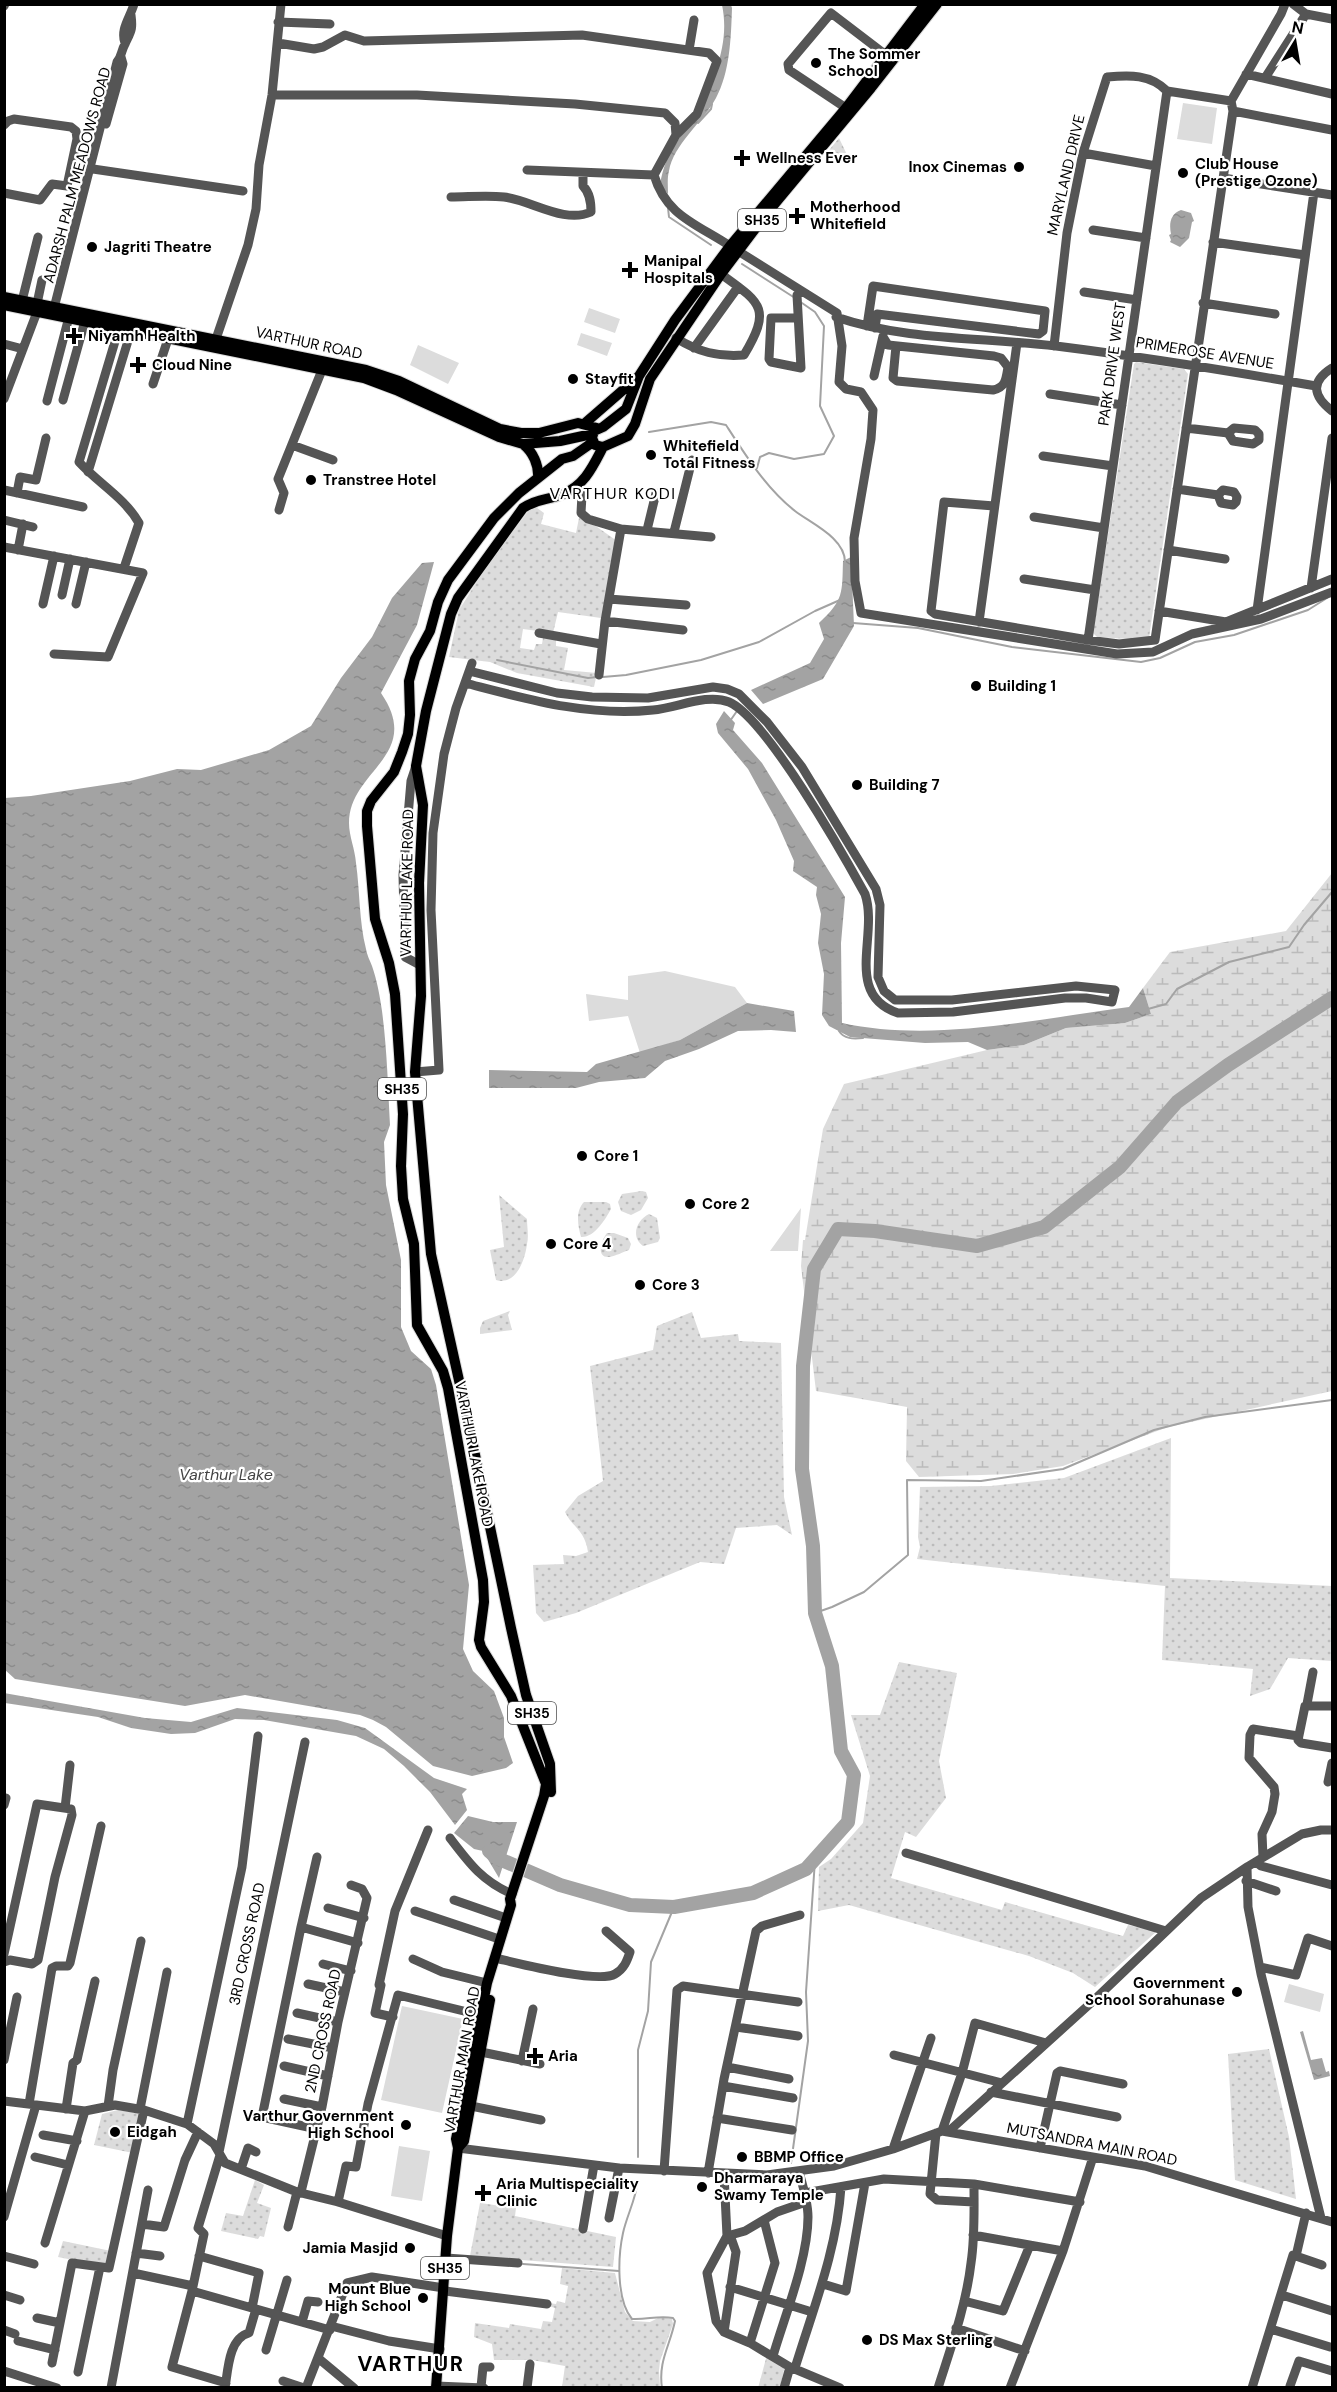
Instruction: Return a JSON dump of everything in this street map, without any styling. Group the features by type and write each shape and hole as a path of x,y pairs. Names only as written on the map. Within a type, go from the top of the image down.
{"main road":[{"name":"SH35","path":"600,437 618,442 628,436 635,424 650,379 734,251 925,4"},
{"name":"SH35","path":"576,487 588,476 600,437 626,409 639,376 675,320 937,4"},
{"name":"VARTHUR ROAD","path":"10,301 54,311 216,339 366,370 399,381 500,429 521,433 539,433 569,425 584,424 600,437"},
{"name":"VARTHUR ROAD","path":"10,301 37,312 54,311 85,321 373,381 482,430 523,444 600,437"},
{"path":"584,424 639,376"},
{"name":"VARTHUR LAKE ROAD","path":"549,1784 511,1696 487,1658 479,1640 484,1602 483,1580 448,1388 443,1371 417,1325 414,1244 403,1199 401,1167 404,1114 395,994 389,963 375,919 367,811 371,801 393,772 402,752 408,734 410,715 409,681 415,659 430,631 438,602 448,580 494,518 514,499 562,459 573,456 600,437"},
{"path":"523,444 531,450 539,470 538,478"},
{"path":"514,499 523,508 535,500 564,494 576,487"},
{"name":"VARTHUR LAKE ROAD","path":"523,508 458,598 451,614 426,711 416,766 423,805 419,883 421,996 415,1072 431,1254 510,1628 526,1695 550,1764 549,1784"},
{"name":"SH35","path":"515,1892 547,1797 549,1784"},
{"name":"VARTHUR MAIN ROAD","path":"436,2387 445,2289 447,2236 458,2148 456,2139 480,2015 499,1939 515,1892"},
{"name":"VARTHUR MAIN ROAD","path":"458,2148 464,2141 481,2052 492,1987 489,1979"}],"street":[{"name":"ADARSH PALM MEADOWS ROAD","path":"54,311 91,165 123,64 121,57 125,42 123,36 125,25 134,4"},
{"path":"216,339 248,245 256,209 259,165 272,95 281,4"},
{"path":"994,506 944,502 931,611 935,614 1088,640 1119,644 1155,640 1232,106 1246,74 1285,4"},
{"path":"1293,4 1306,14 1332,19"},
{"path":"846,108 788,67 829,9 886,55"},
{"path":"1265,78 1306,14"},
{"path":"689,50 693,20"},
{"path":"278,22 330,24"},
{"path":"278,44 314,49 323,47 345,35 364,41 582,35 709,53 717,61 697,114 676,135 654,175 662,197 679,214 797,295 838,318 877,330 888,345 1001,358 1008,367 1005,383 1001,388 993,390 897,381 893,378 896,346"},
{"path":"1246,74 1332,94"},
{"name":"MARYLAND DRIVE","path":"1054,346 1066,233 1083,153 1107,77 1129,75 1157,81 1167,91"},
{"path":"1167,91 1332,130"},
{"name":"PARK DRIVE WEST","path":"1088,640 1167,91"},
{"path":"272,95 417,95 648,110 666,113 675,123 676,135"},
{"path":"4,125 14,119 70,128 76,131 77,139 67,186 52,184 40,200 4,193"},
{"path":"1083,153 1156,166"},
{"path":"73,160 243,191"},
{"path":"527,171 654,175"},
{"path":"452,197 504,197 569,215 583,216 591,212 591,204 588,190 583,186 583,173"},
{"path":"1222,178 1332,195"},
{"path":"1257,610 1314,192"},
{"path":"1093,230 1146,238"},
{"path":"10,301 38,237"},
{"path":"1213,242 1305,255"},
{"path":"734,251 837,313 842,346 839,382 846,389 861,392 873,410 871,439 854,538 855,581 861,613 1116,654 1153,652 1192,634 1261,619 1332,592"},
{"path":"676,338 703,352 728,356 744,355 754,337 761,314 756,302 721,274"},
{"path":"38,299 42,280"},
{"path":"873,314 1039,334 1043,331 1045,311 872,286 873,314 877,330 874,376"},
{"path":"694,348 738,287"},
{"path":"1084,292 1137,300"},
{"path":"797,295 801,368 771,362 769,359 771,318 798,318"},
{"path":"1203,303 1275,314"},
{"path":"4,399 7,383 37,312"},
{"path":"47,402 69,317"},
{"path":"63,400 85,321"},
{"path":"119,328 79,462 134,513 139,523 124,568"},
{"name":"PRIMEROSE AVENUE","path":"877,330 1054,346 1316,386"},
{"path":"88,472 131,331"},
{"path":"153,384 168,339"},
{"path":"979,622 1017,343"},
{"path":"4,344 23,349"},
{"path":"1332,369 1322,375 1316,386 1317,396 1332,411"},
{"path":"279,510 284,493 277,482 322,370"},
{"path":"1050,394 1122,405"},
{"path":"1186,428 1228,433"},
{"path":"17,493 20,477 36,480 46,438"},
{"path":"1311,588 1332,438"},
{"path":"292,445 333,460"},
{"path":"1043,456 1113,466"},
{"path":"674,532 692,460"},
{"path":"576,487 582,495 581,513 588,519 621,529 711,537"},
{"path":"1177,489 1218,495"},
{"path":"4,490 83,507"},
{"path":"646,530 656,493"},
{"path":"1034,517 1104,528"},
{"path":"4,520 28,525 18,550"},
{"path":"599,675 605,621 621,529"},
{"path":"4,547 143,573 108,657 54,654"},
{"path":"1168,550 1225,559"},
{"path":"43,604 54,556"},
{"path":"62,595 70,559"},
{"path":"76,604 86,562"},
{"path":"1024,579 1095,590"},
{"path":"1159,611 1226,622 1332,579"},
{"path":"609,599 686,605"},
{"path":"605,621 683,630"},
{"path":"539,633 602,644"},
{"path":"415,1072 439,1070 431,910 436,805 444,754 465,683 471,667 540,689 583,696 648,698 713,687 740,694 781,737 813,784 876,889 880,905 878,977 887,995 900,1002 952,1000 1076,986 1115,990 1112,1002 1076,997 953,1012 898,1013 879,1003 871,992 867,978 868,906 866,894 792,773 744,713 729,702 707,699 669,709 630,712 582,709 537,701 465,683"},
{"path":"582,709 583,696"},
{"path":"744,713 752,705"},
{"path":"771,745 781,737"},
{"name":"VARTHUR LAKE ROAD","path":"416,766 411,781 403,876 405,957 420,965"},
{"path":"423,805 436,805"},
{"path":"1038,989 1039,1001"},
{"path":"1313,1672 1298,1740 1301,1743 1332,1748"},
{"path":"1307,1704 1332,1706"},
{"path":"1298,1736 1253,1729 1250,1735 1249,1758 1274,1787 1275,1794 1272,1812 1262,1834 1259,1859 1262,1866 1332,1885"},
{"path":"186,2124 242,1867 258,1736"},
{"name":"3RD CROSS ROAD","path":"199,2256 204,2234 198,2228 220,2154 305,1742"},
{"path":"1329,1782 1332,1763"},
{"path":"65,1808 70,1765"},
{"path":"4,1954 37,1804 71,1809 72,1815 55,1877 38,1960 32,1964 10,1960 4,1962"},
{"path":"4,2217 32,2105 52,1968 68,1966 70,1963 101,1826"},
{"path":"393,2017 375,2013 381,1985 379,1985 395,1911 428,1830"},
{"path":"458,2148 619,2168 767,2175 834,2166 942,2132 1002,2083 1201,1898 1259,1859 1302,1834 1332,1830"},
{"path":"450,1838 472,1866 493,1886 515,1892"},
{"path":"906,1853 1166,1931"},
{"path":"317,1857 262,2116 317,2129"},
{"path":"1247,1867 1248,1907 1260,1967 1321,2218"},
{"path":"1246,1881 1276,1891"},
{"name":"2ND CROSS ROAD","path":"288,2227 317,2129 338,2022 364,1918 367,1898 363,1889 351,1885"},
{"path":"453,1900 506,1918"},
{"path":"328,1908 364,1918"},
{"path":"415,1911 499,1939"},
{"path":"708,2173 723,2086 756,1932 762,1926 800,1915"},
{"path":"301,1927 358,1943"},
{"path":"495,1958 578,1975 598,1977 614,1975 626,1965 630,1952 606,1931"},
{"path":"1260,1967 1296,1975 1308,1938 1332,1946"},
{"path":"108,2106 112,2070 141,1941"},
{"path":"413,1959 442,1972 489,1979"},
{"path":"323,1964 351,1971"},
{"path":"52,2363 72,2264 107,2269 111,2262 142,2109 166,1972"},
{"path":"66,2109 73,2063 76,2060 95,1981"},
{"path":"308,1984 345,1992"},
{"path":"664,2171 677,1990 683,1986 798,2002"},
{"path":"338,2202 346,2166 356,2167 368,2104 398,1995 480,2015"},
{"path":"4,2060 6,2036 17,1997"},
{"path":"522,2061 533,2009"},
{"path":"297,2013 338,2022"},
{"path":"974,2202 937,2200 930,2194 930,2181 942,2132 962,2073 975,2023 1046,2043"},
{"path":"736,2027 798,2036"},
{"path":"893,2149 931,2038"},
{"path":"288,2039 333,2048"},
{"path":"481,2052 540,2064"},
{"path":"894,2055 1002,2083"},
{"path":"284,2066 328,2076"},
{"path":"727,2067 789,2079"},
{"path":"1040,2148 1055,2077 1060,2071 1123,2084"},
{"path":"723,2086 793,2098"},
{"path":"992,2092 1117,2117"},
{"path":"284,2099 322,2107"},
{"path":"4,2101 85,2111 116,2105 142,2109 186,2124 198,2132 220,2154 225,2163 299,2192 447,2236"},
{"path":"471,2106 541,2120"},
{"path":"45,2242 85,2111"},
{"path":"717,2118 792,2130"},
{"path":"142,2224 164,2226 185,2160 198,2132"},
{"name":"MUTSANDRA MAIN ROAD","path":"942,2132 1145,2166 1332,2222"},
{"path":"42,2135 77,2141"},
{"path":"241,2169 248,2148 256,2152"},
{"path":"35,2157 68,2165"},
{"path":"1010,2388 1063,2251 1093,2157"},
{"path":"583,2229 594,2165"},
{"path":"609,2218 619,2168"},
{"path":"773,2356 797,2276 807,2227 806,2197 799,2172"},
{"path":"724,2174 728,2236 736,2252 724,2332"},
{"path":"840,2388 792,2368 750,2343 724,2332 716,2320 707,2273 728,2236 745,2231 806,2197 841,2187 884,2179 974,2184 1080,2202"},
{"path":"823,2284 846,2291 865,2183"},
{"path":"938,2388 964,2301 972,2262 974,2184"},
{"path":"784,2388 823,2284 839,2210 841,2187"},
{"path":"111,2388 148,2190"},
{"path":"1296,2256 1306,2213"},
{"path":"750,2343 775,2261 764,2220"},
{"path":"974,2235 1063,2251"},
{"path":"964,2301 1003,2311 1030,2245"},
{"path":"136,2253 160,2256"},
{"path":"1252,2388 1257,2365 1271,2329 1293,2255 1322,2265"},
{"path":"4,2256 34,2264"},
{"path":"199,2256 259,2272 249,2333 241,2335 235,2343 226,2385 172,2367 193,2289 199,2256"},
{"path":"446,2258 518,2263"},
{"path":"78,2372 100,2267"},
{"path":"133,2273 302,2322 389,2341 440,2349"},
{"path":"283,2381 305,2388 331,2328 347,2283 358,2279 372,2277 547,2304"},
{"path":"266,2350 287,2280"},
{"path":"730,2287 812,2312"},
{"path":"4,2295 20,2300"},
{"path":"1282,2295 1332,2311"},
{"path":"302,2322 309,2301 318,2302"},
{"path":"37,2318 60,2323"},
{"path":"956,2328 1025,2351"},
{"path":"1271,2329 1330,2347"},
{"path":"4,2330 17,2338 55,2350"},
{"path":"318,2358 354,2388"},
{"path":"1290,2386 1299,2361 1332,2371"},
{"path":"527,2388 530,2364"},
{"path":"436,2387 482,2387 483,2367 490,2367"},
{"path":"4,2371 57,2388"}],"green space":[{"path":"1183,103 1217,108 1212,144 1177,139"},
{"path":"839,138 849,159 849,162 825,155"},
{"path":"589,308 620,319 615,333 584,322"},
{"path":"581,333 612,343 607,356 577,345"},
{"path":"418,345 459,363 448,384 410,365"},
{"path":"1136,362 1184,369 1188,374 1149,638 1145,640 1097,637 1093,633"},
{"path":"533,505 544,513 541,524 576,533 579,518 590,522 617,541 601,618 558,612 553,633 523,629 520,648 534,650 536,644 542,644 543,638 556,639 556,646 568,648 564,670 597,673 594,687 517,673 490,662 449,657 459,610 488,564"},
{"path":"1332,873 1332,1391 1168,1427 1063,1466 1013,1474 919,1477 906,1461 907,1407 816,1391 801,1266 803,1240 805,1240 823,1129 844,1084 987,1050 1024,1045 1066,1028 1125,1023 1151,1014 1143,988 1170,952 1286,931"},
{"path":"665,971 735,987 747,1003 680,1040 640,1053 628,1016 589,1021 586,994 628,1000 628,976"},
{"path":"646,1192 648,1198 641,1210 631,1215 621,1211 618,1202 622,1194"},
{"path":"499,1195 527,1219 528,1231 522,1264 514,1275 503,1281 496,1280 490,1250 504,1247"},
{"path":"584,1202 606,1202 610,1204 611,1209 595,1231 586,1237 581,1237 578,1214"},
{"path":"801,1208 798,1251 770,1251"},
{"path":"649,1214 657,1218 660,1238 658,1242 643,1246 636,1233 638,1224"},
{"path":"607,1233 628,1238 631,1244 629,1250 609,1257 602,1255 602,1243"},
{"path":"510,1311 508,1315 512,1330 480,1334 483,1321"},
{"path":"692,1312 701,1338 738,1334 739,1341 781,1343 784,1497 792,1535 777,1525 736,1528 724,1564 700,1562 576,1613 544,1622 536,1613 533,1565 564,1564 563,1555 576,1556 588,1552 584,1539 565,1512 578,1496 603,1481 590,1366 653,1350 657,1326"},
{"path":"1171,1438 1170,1578 1332,1586 1332,1661 1288,1658 1270,1689 1250,1696 1253,1669 1162,1660 1165,1586 917,1559 920,1547 918,1537 920,1487 991,1486 1064,1478"},
{"path":"899,1662 957,1673 939,1761 946,1798 916,1837 905,1832 891,1878 1002,1910 1005,1902 1123,1936 1128,1925 1157,1931 1095,1987 1073,1973 1029,1956 849,1905 818,1911 819,1867 831,1859 863,1823 870,1776 851,1715 880,1715"},
{"path":"1289,1984 1324,1994 1320,2012 1284,2002"},
{"path":"402,2006 463,2019 442,2113 381,2100"},
{"path":"1269,2049 1289,2137 1296,2199 1235,2180 1228,2054"},
{"path":"118,2110 142,2114 133,2153 94,2145 102,2114"},
{"path":"399,2146 430,2151 422,2201 391,2196"},
{"path":"255,2180 264,2185 257,2203 271,2208 264,2237 260,2236 258,2239 221,2231 226,2213 243,2216"},
{"path":"480,2203 516,2208 515,2216 616,2237 613,2267 470,2256"},
{"path":"63,2241 111,2251 108,2267 58,2257"},
{"path":"562,2268 615,2273 625,2312 633,2321 650,2322 660,2317 672,2319 673,2324 660,2361 660,2387 562,2387 565,2366 532,2360 494,2360 492,2344 474,2337 475,2323 509,2328 510,2324 541,2329 543,2321 552,2322 555,2308 549,2306 549,2303 556,2304 557,2301 565,2303 568,2286 560,2284"},
{"path":"767,2355 785,2366 780,2387 758,2388"}],"water":[{"path":"722,5 731,5 732,8 727,66 721,88 710,107 676,152 668,177 668,194 660,185 666,162 704,98 719,60 724,33"},
{"path":"1181,210 1191,213 1194,221 1189,238 1180,247 1170,242 1169,235 1171,234 1172,217"},
{"path":"851,557 854,626 823,679 763,704 751,690 810,663 824,639 819,623 837,602 842,589 843,561"},
{"name":"Varthur Lake","path":"434,562 417,625 381,693 392,714 394,732 390,748 360,789 352,805 349,823 364,938 377,983 384,1025 390,1125 384,1142 386,1185 401,1260 401,1327 411,1351 431,1369 436,1385 469,1585 463,1649 473,1671 494,1691 504,1718 504,1737 513,1763 506,1768 472,1776 433,1766 386,1727 360,1715 245,1695 185,1706 15,1679 4,1669 5,798 130,781 177,769 201,770 269,750 311,726 341,678 372,637 392,598 422,563"},
{"path":"724,711 735,723 733,730 762,763 845,897 841,943 842,1023 877,1029 912,1031 1022,1023 1129,1007 1143,988 1151,1014 1125,1023 1066,1028 1024,1045 987,1050 968,1042 925,1043 850,1037 829,1026 822,1015 824,974 818,943 821,914 816,895 817,887 793,871 794,861 776,820 748,769 718,733 716,724"},
{"path":"747,1003 794,1011 796,1032 738,1031 699,1049 665,1061 645,1078 599,1082 576,1088 489,1088 489,1070 587,1072 596,1064 680,1040"},
{"path":"4,1693 145,1718 191,1722 237,1708 337,1720 365,1728 434,1778 467,1789 462,1794 467,1810 455,1825 430,1792 404,1766 384,1749 356,1736 264,1720 235,1719 195,1733 171,1734 131,1728 98,1717 5,1703"},
{"path":"468,1816 493,1822 517,1822 499,1878 483,1851 474,1849 454,1833"},
{"path":"1303,2031 1311,2060 1322,2058 1326,2072 1329,2071 1330,2076 1314,2080 1300,2032"}],"waterway":[{"path":"698,123 711,109 712,104"},
{"path":"668,208 669,217 711,245"},
{"path":"742,264 795,298"},
{"path":"757,468 760,457 769,453 794,459 824,454 834,436 820,406 824,326 815,312 802,303"},
{"path":"649,432 711,422 726,425 766,482 795,511 834,539 844,553 845,562"},
{"path":"853,623 918,628 1012,647 1141,662 1160,658 1195,642 1234,635 1308,610 1327,598"},
{"path":"603,677 626,675 701,660 759,642 840,600"},
{"path":"497,660 588,678 597,677"},
{"path":"730,721 737,711"},
{"path":"1148,1009 1166,1004 1177,989 1229,962 1289,947 1332,892"},
{"path":"489,1851 497,1858 560,1885 630,1905 674,1907 753,1893 806,1869 848,1822 854,1775 841,1751 832,1666 815,1613 813,1546 802,1469 803,1366 814,1269 838,1229 875,1231 977,1246 1044,1227 1120,1167 1177,1102 1228,1065 1332,998"},
{"path":"839,1031 843,1036 849,1038 863,1038"},
{"path":"815,1613 864,1592 908,1555 907,1480 981,1481 1063,1469 1154,1430 1205,1417 1332,1400"},
{"path":"791,2163 808,2041 806,1992 815,1860"},
{"path":"638,2157 638,2050 648,2011 651,1962 674,1907"},
{"path":"638,2180 621,2243 619,2265 621,2290 623,2301 632,2319 668,2317 675,2321 663,2362 662,2388"},
{"path":"523,2264 619,2271"}],"place":[{"name":"The Sommer School","path":"816,63"},
{"name":"Wellness Ever","path":"742,158"},
{"name":"Inox Cinemas","path":"1019,167"},
{"name":"Club House (Prestige Ozone)","path":"1183,173"},
{"name":"Motherhood Whitefield","path":"797,216"},
{"name":"Jagriti Theatre","path":"92,247"},
{"name":"Manipal Hospitals","path":"630,270"},
{"name":"Niyamh Health","path":"74,336"},
{"name":"Cloud Nine","path":"138,365"},
{"name":"Stayfit","path":"573,379"},
{"name":"Whitefield Total Fitness","path":"651,455"},
{"name":"Transtree Hotel","path":"311,480"},
{"name":"Building 1","path":"976,686"},
{"name":"Building 7","path":"857,785"},
{"name":"Core 1","path":"582,1156"},
{"name":"Core 2","path":"690,1204"},
{"name":"Core 4","path":"551,1244"},
{"name":"Core 3","path":"640,1285"},
{"name":"Government School Sorahunase","path":"1237,1992"},
{"name":"Aria","path":"535,2056"},
{"name":"Varthur Government High School","path":"406,2125"},
{"name":"Eidgah","path":"115,2132"},
{"name":"BBMP Office","path":"742,2157"},
{"name":"Dharmaraya Swamy Temple","path":"702,2187"},
{"name":"Aria Multispeciality Clinic","path":"483,2193"},
{"name":"Jamia Masjid","path":"410,2248"},
{"name":"Mount Blue High School","path":"423,2298"},
{"name":"DS Max Sterling","path":"867,2340"}],"district":[{"name":"VARTHUR KODI","path":"613,493"},
{"name":"VARTHUR","path":"411,2364"}]}
